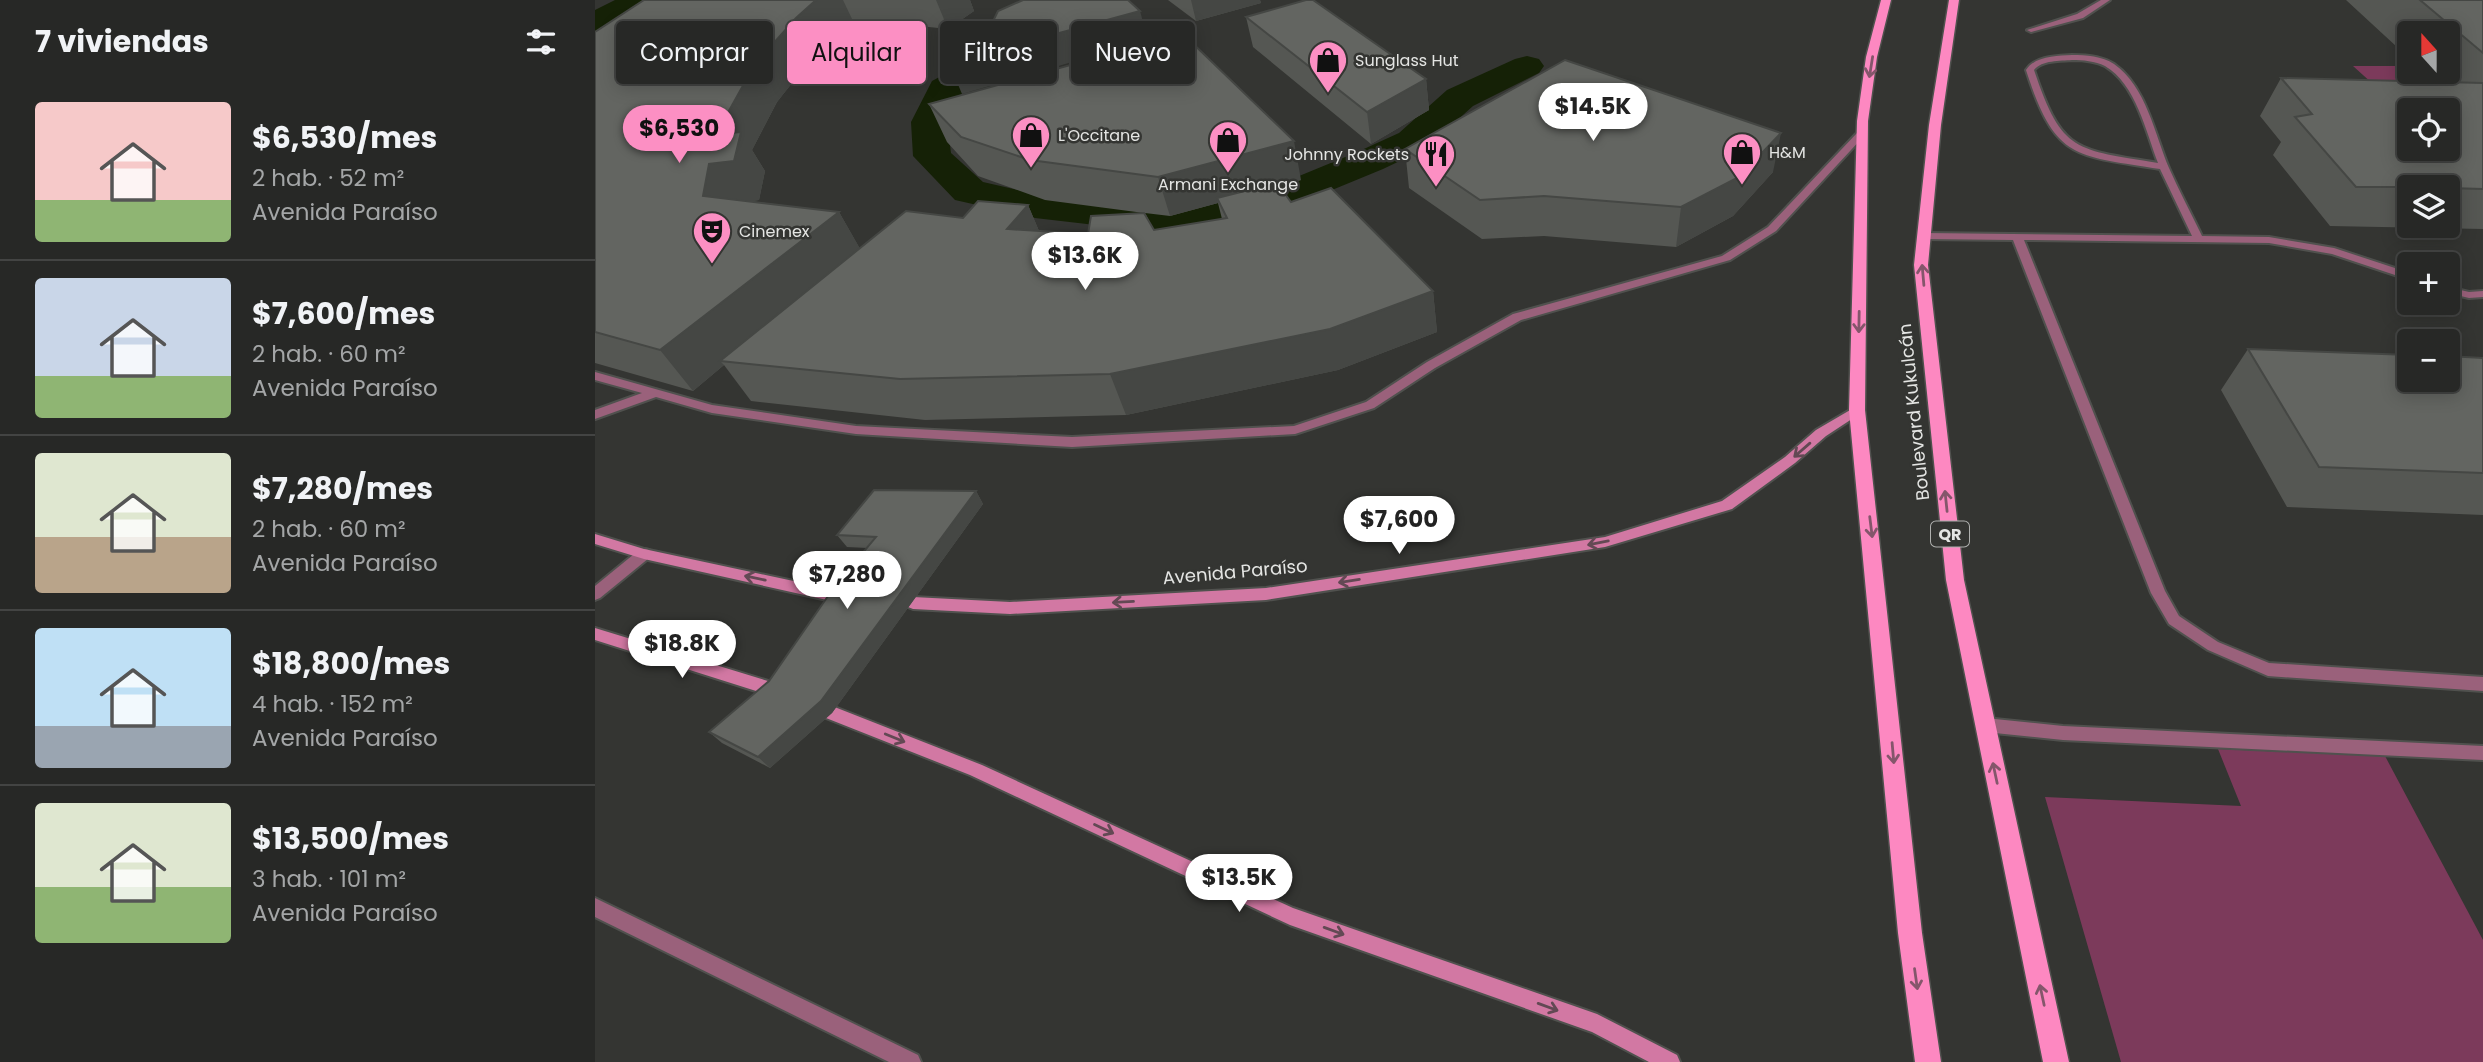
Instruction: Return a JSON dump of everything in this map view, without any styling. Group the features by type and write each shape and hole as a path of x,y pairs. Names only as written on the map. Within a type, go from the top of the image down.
{"main road":[{"path":"1886,0 1879,21 1860,135 1863,158 1857,410 1910,933 1928,1062"},
{"name":"Boulevard Kukulcán","path":"1954,0 1935,125 1921,265 1955,580 2056,1062"}],"street":[{"path":"2031,30 2080,16 2106,0"},
{"path":"2165,167 2076,150 2061,141 2048,122 2037,96 2030,71 2034,64 2064,58 2091,60 2109,65 2125,82 2144,118 2198,238"},
{"path":"595,376 712,409 856,430 1072,442 1294,430 1370,405 1431,365 1517,317 1725,258 1772,229 1860,135"},
{"path":"1924,236 2269,240 2334,251 2397,272"},
{"path":"2017,236 2158,593 2174,620 2213,646 2268,668 2483,684"},
{"path":"2460,293 2483,294"},
{"path":"595,415 656,393"},
{"name":"Avenida Paraíso","path":"913,603 1010,608 1266,594 1605,542 1727,505 1790,460 1821,433 1857,410"},
{"path":"595,539 644,554 845,598"},
{"path":"595,594 644,554"},
{"path":"595,634 781,692"},
{"path":"832,713 976,770 1290,916 1597,1024 1669,1062"},
{"path":"1985,725 2077,734 2483,753"},
{"path":"595,907 911,1062"}],"shaded area":[{"path":"2353,66 2397,66 2397,84 2418,84 2435,98 2397,98 2397,106"},
{"path":"2218,749 2385,756 2483,940 2483,1062 2121,1062 2045,797 2241,806"}],"building":[{"path":"644,0 816,0 793,21 787,21 787,28 773,44 773,21 616,21 616,84 744,84 716,134 741,132 734,161 709,164 703,196 839,212 660,350 595,332 595,32"},
{"path":"1023,0 1128,0 1140,11 1103,21 1071,21 1071,30 1057,34 1057,21 993,21 998,11"},
{"path":"1313,0 1426,79 1367,112 1246,17"},
{"path":"2420,0 2483,0 2483,53 2461,34 2461,21 2445,21"},
{"path":"1195,46 1294,141 1158,177 1030,160 961,137 929,104 1002,84 1057,84 1057,69 1071,65 1071,84 1195,84"},
{"path":"1565,60 1781,133 1739,177 1681,207 1544,196 1480,200 1405,149"},
{"path":"2281,78 2397,81 2397,84 2483,83 2483,189 2460,188 2460,175 2397,175 2397,187 2356,187 2295,117 2312,114"},
{"path":"1277,183 1291,202 1331,188 1433,291 1330,329 1110,374 900,379 720,361 906,211 963,218 978,201 1028,205 1007,229 1088,234 1091,216 1144,213 1154,230 1227,218 1217,198"},
{"path":"2248,349 2397,355 2397,392 2460,392 2460,357 2483,358 2483,473 2319,467"},
{"path":"874,490 976,491 821,701 758,757 709,732 769,681 835,586 876,537 837,535"}],"waterway":[{"path":"595,23 639,0"},
{"path":"1060,0 1023,19 983,67 945,89 929,122 932,156 969,191 1035,206 1173,222 1301,189 1369,161 1412,141 1460,98 1527,66"}],"place":[{"name":"Sunglass Hut","path":"1328,94"},
{"name":"L'Occitane","path":"1031,169"},
{"name":"Armani Exchange","path":"1228,174"},
{"name":"H&M","path":"1742,186"},
{"name":"Johnny Rockets","path":"1436,188"},
{"name":"Cinemex","path":"712,265"}]}
